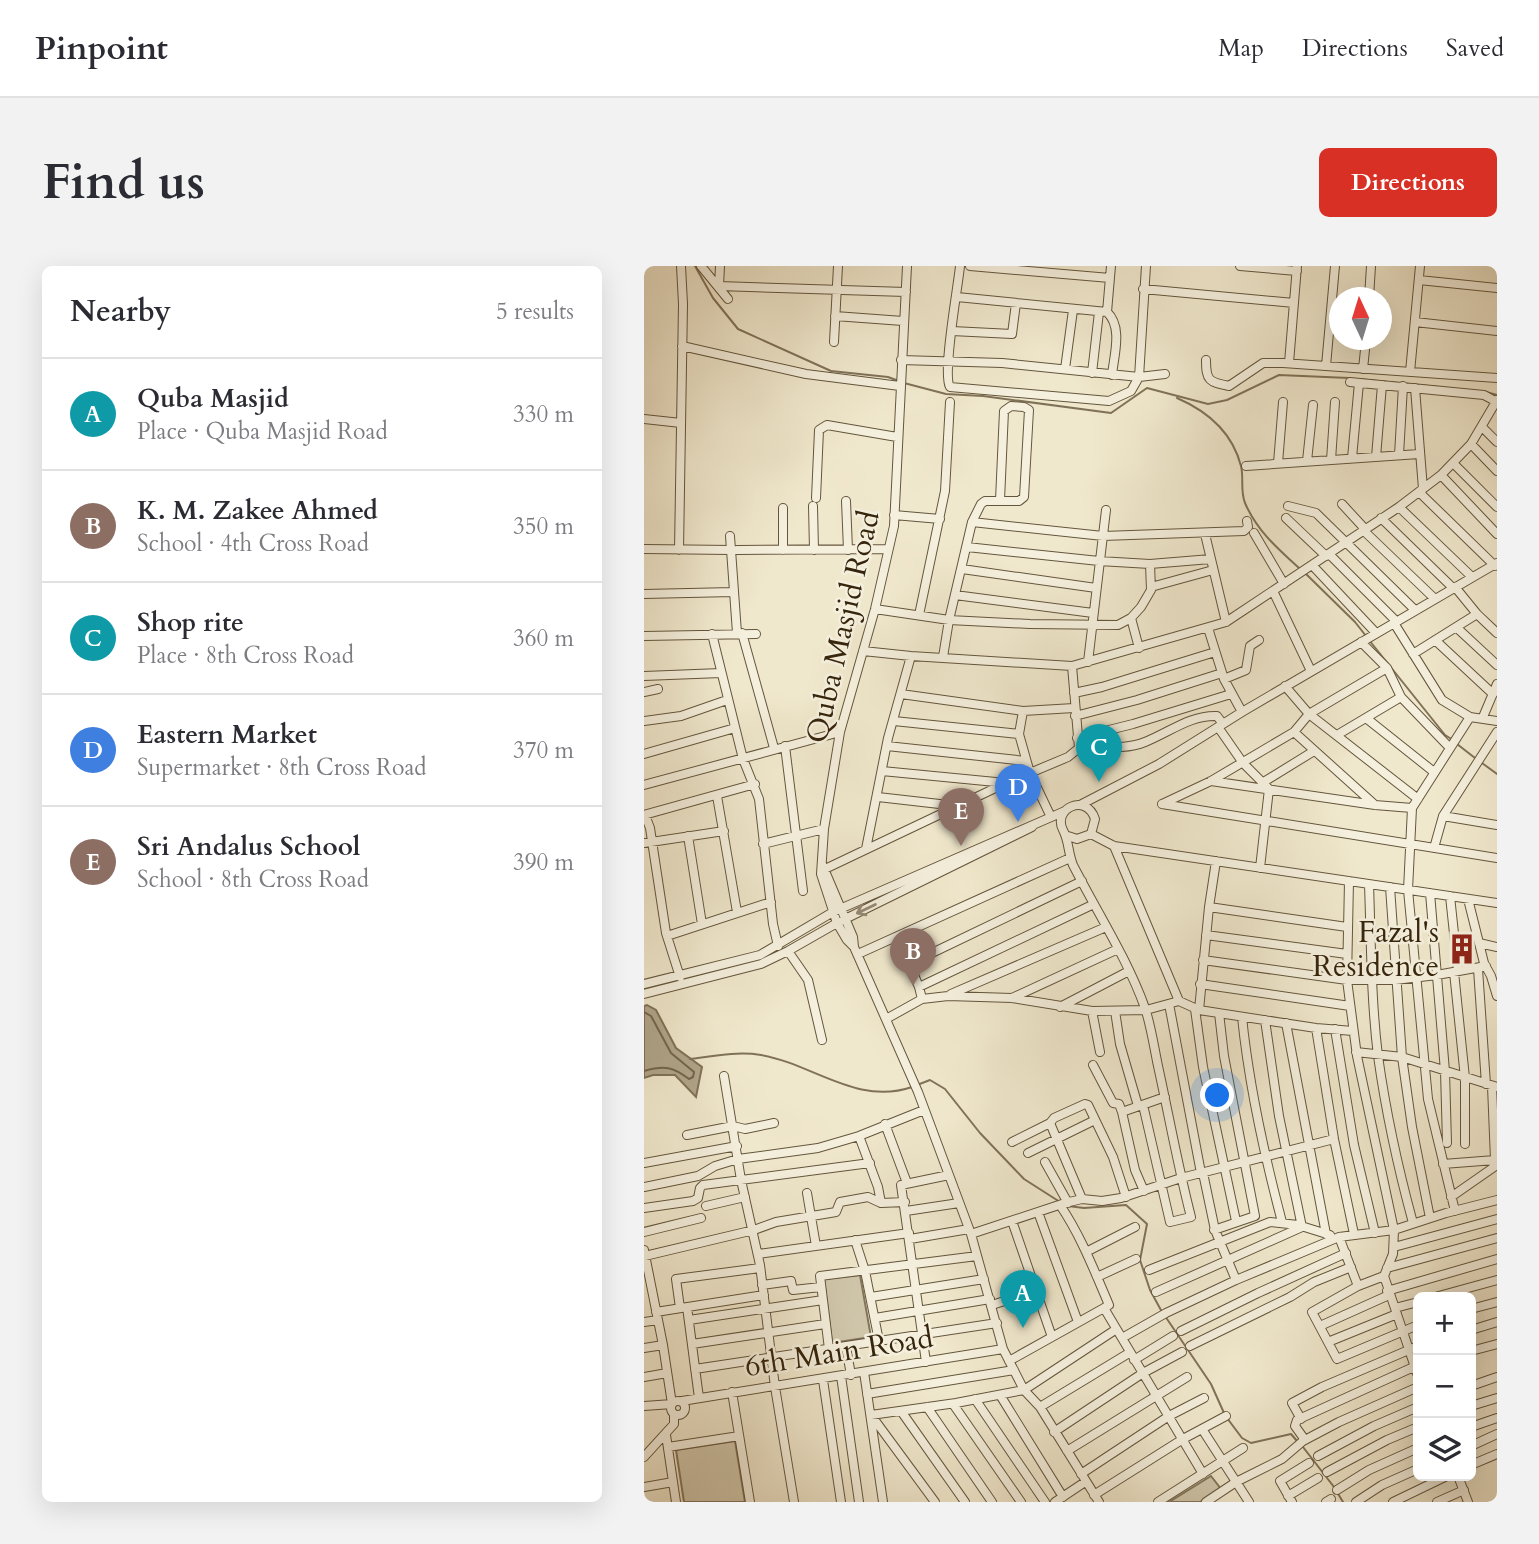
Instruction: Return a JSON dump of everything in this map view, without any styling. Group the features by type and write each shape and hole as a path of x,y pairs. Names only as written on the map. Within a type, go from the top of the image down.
{"street":[{"path":"679,550 681,266"},
{"path":"701,266 728,299"},
{"path":"719,286 720,266"},
{"path":"834,342 838,266"},
{"name":"Quba Masjid Road","path":"907,266 894,515 875,609 839,732 824,828 823,867 841,921 918,1091 924,1110"},
{"path":"960,266 948,362 947,380 950,387 1109,401 1131,391 1139,377 1146,266"},
{"path":"971,266 1110,278"},
{"path":"1092,373 1111,266"},
{"path":"1240,266 1297,268 1289,363"},
{"path":"1326,366 1335,266"},
{"path":"1370,287 1371,266"},
{"path":"1410,372 1420,266"},
{"path":"1419,280 1497,288"},
{"path":"719,286 906,292"},
{"path":"1143,289 1294,303"},
{"path":"957,297 1103,312 1113,318 1116,329 1112,375"},
{"path":"953,331 1012,334 1016,303"},
{"path":"1065,369 1073,310"},
{"path":"835,316 903,321"},
{"path":"1415,322 1497,331"},
{"path":"682,346 806,374 900,386"},
{"path":"1363,369 1365,350"},
{"path":"1206,360 1206,376 1229,386 1263,363 1497,378"},
{"path":"901,364 1002,363 1139,377 1165,374"},
{"path":"863,650 911,656 1072,666 1226,622 1399,507 1441,475 1471,444 1496,406 1484,396 1355,383 1352,458"},
{"path":"1376,457 1382,385"},
{"path":"1398,455 1403,386"},
{"path":"644,984 761,955 837,910 1023,827 1080,805 1152,768 1285,686 1496,565 1421,490 1415,388"},
{"path":"919,615 945,491 950,402"},
{"path":"1278,463 1283,402"},
{"path":"1331,460 1335,402"},
{"path":"1307,461 1313,405"},
{"path":"943,657 972,522 982,502 1019,501 1024,497 1029,410 1024,407 1008,406 1004,411 1000,500"},
{"path":"644,419 681,423"},
{"path":"814,550 821,427 827,425 897,437"},
{"path":"1482,427 1497,442"},
{"path":"1471,444 1497,471"},
{"path":"1246,466 1419,454"},
{"path":"1453,463 1497,507"},
{"path":"1441,475 1497,534"},
{"path":"846,501 848,550"},
{"path":"1342,504 1435,598"},
{"path":"1288,506 1316,513 1415,610"},
{"path":"1399,507 1472,577"},
{"path":"783,508 783,550"},
{"path":"1088,662 1106,510"},
{"path":"894,515 940,519"},
{"path":"1286,518 1395,622 1442,701 1470,717 1497,720"},
{"path":"1381,518 1454,587 1497,633"},
{"path":"972,522 1103,536 1244,531 1248,527 1247,521"},
{"path":"1254,533 1284,584"},
{"path":"1205,534 1226,622"},
{"path":"730,536 735,550 733,592 740,633 774,748"},
{"path":"967,547 1150,564 1211,559"},
{"path":"644,549 888,549"},
{"path":"875,609 949,620 1118,625 1131,618 1141,607 1151,587 1150,564"},
{"path":"1311,566 1375,634"},
{"path":"962,569 1096,588"},
{"path":"1151,587 1213,570"},
{"path":"1273,591 1311,671"},
{"path":"644,594 733,592"},
{"path":"956,595 1093,613"},
{"path":"1413,654 1477,614"},
{"path":"1131,618 1139,648"},
{"path":"1456,627 1497,665"},
{"path":"1208,628 1223,676 1241,712"},
{"path":"712,634 743,759 759,799 778,946"},
{"path":"644,636 756,634"},
{"path":"901,694 1023,711 1075,712 1137,700 1246,670 1250,646 1259,640"},
{"path":"1435,640 1493,694"},
{"path":"1362,641 1387,668 1401,697 1450,748"},
{"path":"1074,693 1215,652"},
{"path":"866,849 887,746 911,656"},
{"path":"1072,666 1079,748"},
{"path":"1387,668 1309,714 1294,732 1243,763 1162,804 1497,858"},
{"path":"644,676 721,673"},
{"path":"1483,717 1497,684"},
{"path":"1285,686 1309,714 1418,799"},
{"path":"644,692 658,689"},
{"path":"1077,737 1133,724 1231,694"},
{"path":"1337,735 1401,697"},
{"path":"644,722 681,716 727,700"},
{"path":"1023,711 1019,734 1026,761 1051,817"},
{"path":"823,867 1068,757 1079,748 1144,743 1188,721 1207,715 1217,716 1243,763 1266,786 1260,868"},
{"path":"1455,1211 1428,1099 1408,890 1412,808 1470,717"},
{"path":"1366,718 1433,772"},
{"path":"894,720 1019,734"},
{"path":"644,754 735,729"},
{"path":"644,785 839,732"},
{"path":"1294,732 1375,805"},
{"path":"1434,848 1443,816 1497,732"},
{"path":"785,746 803,891"},
{"path":"887,746 1026,761"},
{"path":"1266,786 1314,751"},
{"path":"1485,751 1497,751"},
{"path":"882,771 1006,783"},
{"path":"1211,781 1266,786 1375,805 1412,808"},
{"path":"680,977 667,936 645,815 755,785"},
{"path":"717,796 737,912"},
{"path":"878,797 960,807"},
{"path":"1068,836 1077,839 1091,834 1096,824 1094,814 1080,805"},
{"path":"1065,811 1061,821 1068,836 1070,858 1129,971 1146,1010 1191,1217 1170,1222 1140,1105 1120,1044 1115,1010"},
{"path":"1443,816 1497,825"},
{"path":"644,994 761,964 841,921 1025,833 1037,823"},
{"path":"763,844 824,828"},
{"path":"648,842 724,831"},
{"path":"1091,834 1114,846 1497,903"},
{"path":"688,836 702,924"},
{"path":"1114,846 1180,1001"},
{"path":"856,950 898,936 1070,858"},
{"path":"1216,862 1197,1009 1203,1067 1236,1221"},
{"path":"644,870 656,866"},
{"path":"909,964 1082,881"},
{"path":"1349,881 1347,980 1353,1031 1394,1230 1394,1247 1386,1272 1388,1293 1413,1360"},
{"path":"1370,884 1372,980 1378,1054 1391,1135 1413,1223"},
{"path":"1390,887 1402,1057 1412,1127 1430,1218"},
{"path":"1430,893 1445,1071 1447,1143"},
{"path":"1450,896 1465,1078 1465,1144"},
{"path":"1468,899 1482,967 1496,1162"},
{"path":"667,936 771,902"},
{"path":"919,987 1094,904"},
{"path":"1209,906 1347,927"},
{"path":"948,996 1106,927"},
{"path":"1206,935 1347,954"},
{"path":"898,936 922,999"},
{"path":"1479,943 1497,947"},
{"path":"1012,998 1118,950"},
{"path":"788,951 808,980 822,1040"},
{"path":"1203,960 1347,980 1395,980 1482,967 1494,976 1497,996"},
{"path":"1060,1007 1129,971"},
{"path":"1200,984 1350,1006"},
{"path":"886,1020 922,999 948,996 1012,998 1093,1011 1146,1010 1180,1001 1197,1009 1242,1017 1353,1031"},
{"path":"1169,1004 1214,1230 1236,1280"},
{"path":"1093,1011 1100,1052"},
{"path":"1214,1230 1255,1216 1219,1013"},
{"path":"1242,1017 1246,1060 1265,1157 1282,1222"},
{"path":"1265,1020 1279,1116 1302,1227"},
{"path":"1286,1023 1326,1234"},
{"path":"1316,1028 1334,1139 1354,1234"},
{"path":"1335,1029 1354,1145 1375,1233"},
{"path":"1356,1052 1402,1057 1492,1086"},
{"path":"1093,1065 1113,1103 1119,1104 1135,1170 1144,1191"},
{"path":"724,1076 741,1180 758,1254 775,1387 794,1502"},
{"path":"1122,1112 1165,1097"},
{"path":"1012,1142 1054,1118 1088,1105 1113,1157 1126,1197"},
{"path":"644,1187 691,1178 704,1174 715,1166 738,1160 818,1148 859,1136 924,1110 970,1232 1003,1349 1024,1390 1040,1407 1096,1499 1183,1439 1226,1416"},
{"path":"1028,1153 1094,1120"},
{"path":"1050,1122 1082,1199"},
{"path":"687,1135 733,1126 745,1129 774,1123"},
{"path":"885,1124 907,1183"},
{"path":"859,1136 878,1187 881,1203"},
{"path":"758,1254 855,1240 970,1232 1082,1199 1101,1201 1126,1197 1181,1178 1334,1139"},
{"path":"644,1163 737,1146"},
{"path":"1009,1361 1109,1305 1045,1161"},
{"path":"1443,1164 1496,1162"},
{"path":"1451,1197 1496,1162"},
{"path":"644,1208 694,1201 703,1185 870,1163"},
{"path":"926,1362 901,1185 948,1175"},
{"path":"807,1193 816,1245"},
{"path":"706,1206 745,1197"},
{"path":"644,1457 674,1424 674,1414 671,1410 657,1316 649,1297 644,1253 754,1230 776,1222 836,1212 841,1202 869,1197 881,1203 905,1202"},
{"path":"1122,1338 1236,1280 1339,1237 1394,1230 1497,1200"},
{"path":"906,1211 959,1203"},
{"path":"1038,1212 1078,1322"},
{"path":"644,1232 701,1218"},
{"path":"1394,1247 1497,1219"},
{"path":"1013,1221 1052,1337"},
{"path":"1149,1270 1270,1222 1282,1222 1339,1237"},
{"path":"1086,1252 1135,1227"},
{"path":"1156,1292 1302,1227"},
{"path":"1339,1237 1358,1286"},
{"path":"1413,1327 1336,1359 1312,1311 1386,1272 1497,1238"},
{"path":"855,1240 865,1271 880,1342"},
{"path":"1040,1407 1131,1356 1346,1253"},
{"path":"828,1349 820,1276 977,1256"},
{"path":"1097,1277 1136,1259"},
{"path":"1320,1326 1388,1293 1497,1259"},
{"path":"1190,1346 1290,1297 1314,1282 1351,1266"},
{"path":"699,1398 689,1321 676,1279 760,1268"},
{"path":"871,1297 984,1279"},
{"path":"1453,1292 1497,1280"},
{"path":"762,1284 791,1281 793,1290 821,1287"},
{"path":"875,1318 991,1302 1035,1291"},
{"path":"644,1322 684,1308 764,1295"},
{"path":"689,1321 822,1300"},
{"path":"1476,1307 1497,1302"},
{"path":"1328,1342 1413,1304"},
{"path":"1104,1308 1203,1474"},
{"path":"1476,1328 1497,1322"},
{"path":"695,1368 996,1323"},
{"path":"692,1344 825,1324"},
{"path":"871,1415 953,1404 1024,1390 1115,1330"},
{"path":"1476,1350 1497,1344"},
{"path":"644,1348 663,1345"},
{"path":"846,1346 851,1375"},
{"path":"1301,1419 1292,1403 1413,1348"},
{"name":"6th Main Road","path":"682,1401 1003,1349"},
{"path":"1054,1432 1143,1373 1182,1352"},
{"path":"1304,1441 1295,1424 1301,1419 1413,1367"},
{"path":"867,1394 1014,1370"},
{"path":"644,1377 667,1373"},
{"path":"864,1373 883,1502"},
{"path":"841,1376 859,1502"},
{"path":"1067,1451 1187,1377"},
{"path":"1476,1384 1497,1377"},
{"path":"823,1380 841,1502"},
{"path":"1206,1502 1236,1482 1282,1459 1304,1441 1374,1405 1413,1389"},
{"path":"732,1392 750,1502"},
{"path":"1000,1395 1063,1497"},
{"path":"1055,1502 1083,1478 1169,1416 1204,1398"},
{"path":"1476,1404 1497,1398"},
{"path":"975,1399 1045,1502"},
{"path":"644,1406 682,1401 684,1412 680,1415 674,1414"},
{"path":"953,1404 1021,1502"},
{"path":"927,1407 992,1502"},
{"path":"1318,1456 1374,1426 1413,1409"},
{"path":"901,1411 965,1502"},
{"path":"871,1415 935,1502"},
{"path":"1476,1425 1497,1418"},
{"path":"1202,1429 1249,1502"},
{"path":"1327,1472 1413,1429"},
{"path":"1476,1444 1497,1434"},
{"path":"666,1435 676,1502"},
{"path":"668,1447 739,1436"},
{"path":"1158,1502 1243,1448"},
{"path":"1338,1490 1369,1470 1413,1450"},
{"path":"1476,1463 1497,1454"},
{"path":"1309,1462 1280,1481 1290,1499 1318,1478"},
{"path":"1356,1502 1382,1485 1413,1471"},
{"path":"1393,1502 1437,1481"},
{"path":"1460,1481 1468,1502"},
{"path":"644,1487 673,1482"},
{"path":"1437,1502 1464,1490"}],"shaded area":[{"path":"860,1275 871,1337 832,1343 824,1279"},
{"path":"735,1441 745,1502 684,1502 676,1450"},
{"path":"1211,1476 1221,1489 1200,1502 1169,1502"}],"water":[{"path":"644,1006 656,1010 676,1048 702,1067 696,1097 675,1075 653,1075 644,1078"}],"waterway":[{"path":"695,266 713,298 738,329 831,371 888,377 899,381"},
{"path":"904,383 946,394 983,396 1111,413 1147,388 1208,404 1227,400 1279,375 1349,378"},
{"path":"1358,379 1439,387"},
{"path":"1486,392 1497,395"},
{"path":"1177,398 1208,416 1225,433 1241,466 1244,498 1250,513 1269,539 1300,569"},
{"path":"1304,572 1366,636"},
{"path":"1369,640 1445,735 1453,740"},
{"path":"1457,744 1475,758"},
{"path":"1482,763 1497,774"},
{"path":"690,1059 726,1054 761,1055 799,1066 854,1088 892,1091 912,1087"},
{"path":"917,1085 930,1080 945,1089 980,1133 1024,1179 1060,1202"},
{"path":"1068,1206 1084,1208 1126,1205 1147,1224 1140,1260 1150,1290 1162,1312"},
{"path":"1165,1316 1211,1384 1224,1413"},
{"path":"1227,1418 1242,1438 1251,1443 1291,1434 1297,1441"},
{"path":"1303,1447 1334,1487"},
{"path":"1337,1492 1343,1502"}],"place":[{"name":"Shop rite","path":"1099,782"},
{"name":"Eastern Market","path":"1018,822"},
{"name":"Sri Andalus School","path":"961,846"},
{"name":"Fazal's Residence","path":"1462,949"},
{"name":"K. M. Zakee Ahmed","path":"913,986"},
{"name":"Quba Masjid","path":"1023,1328"}]}
